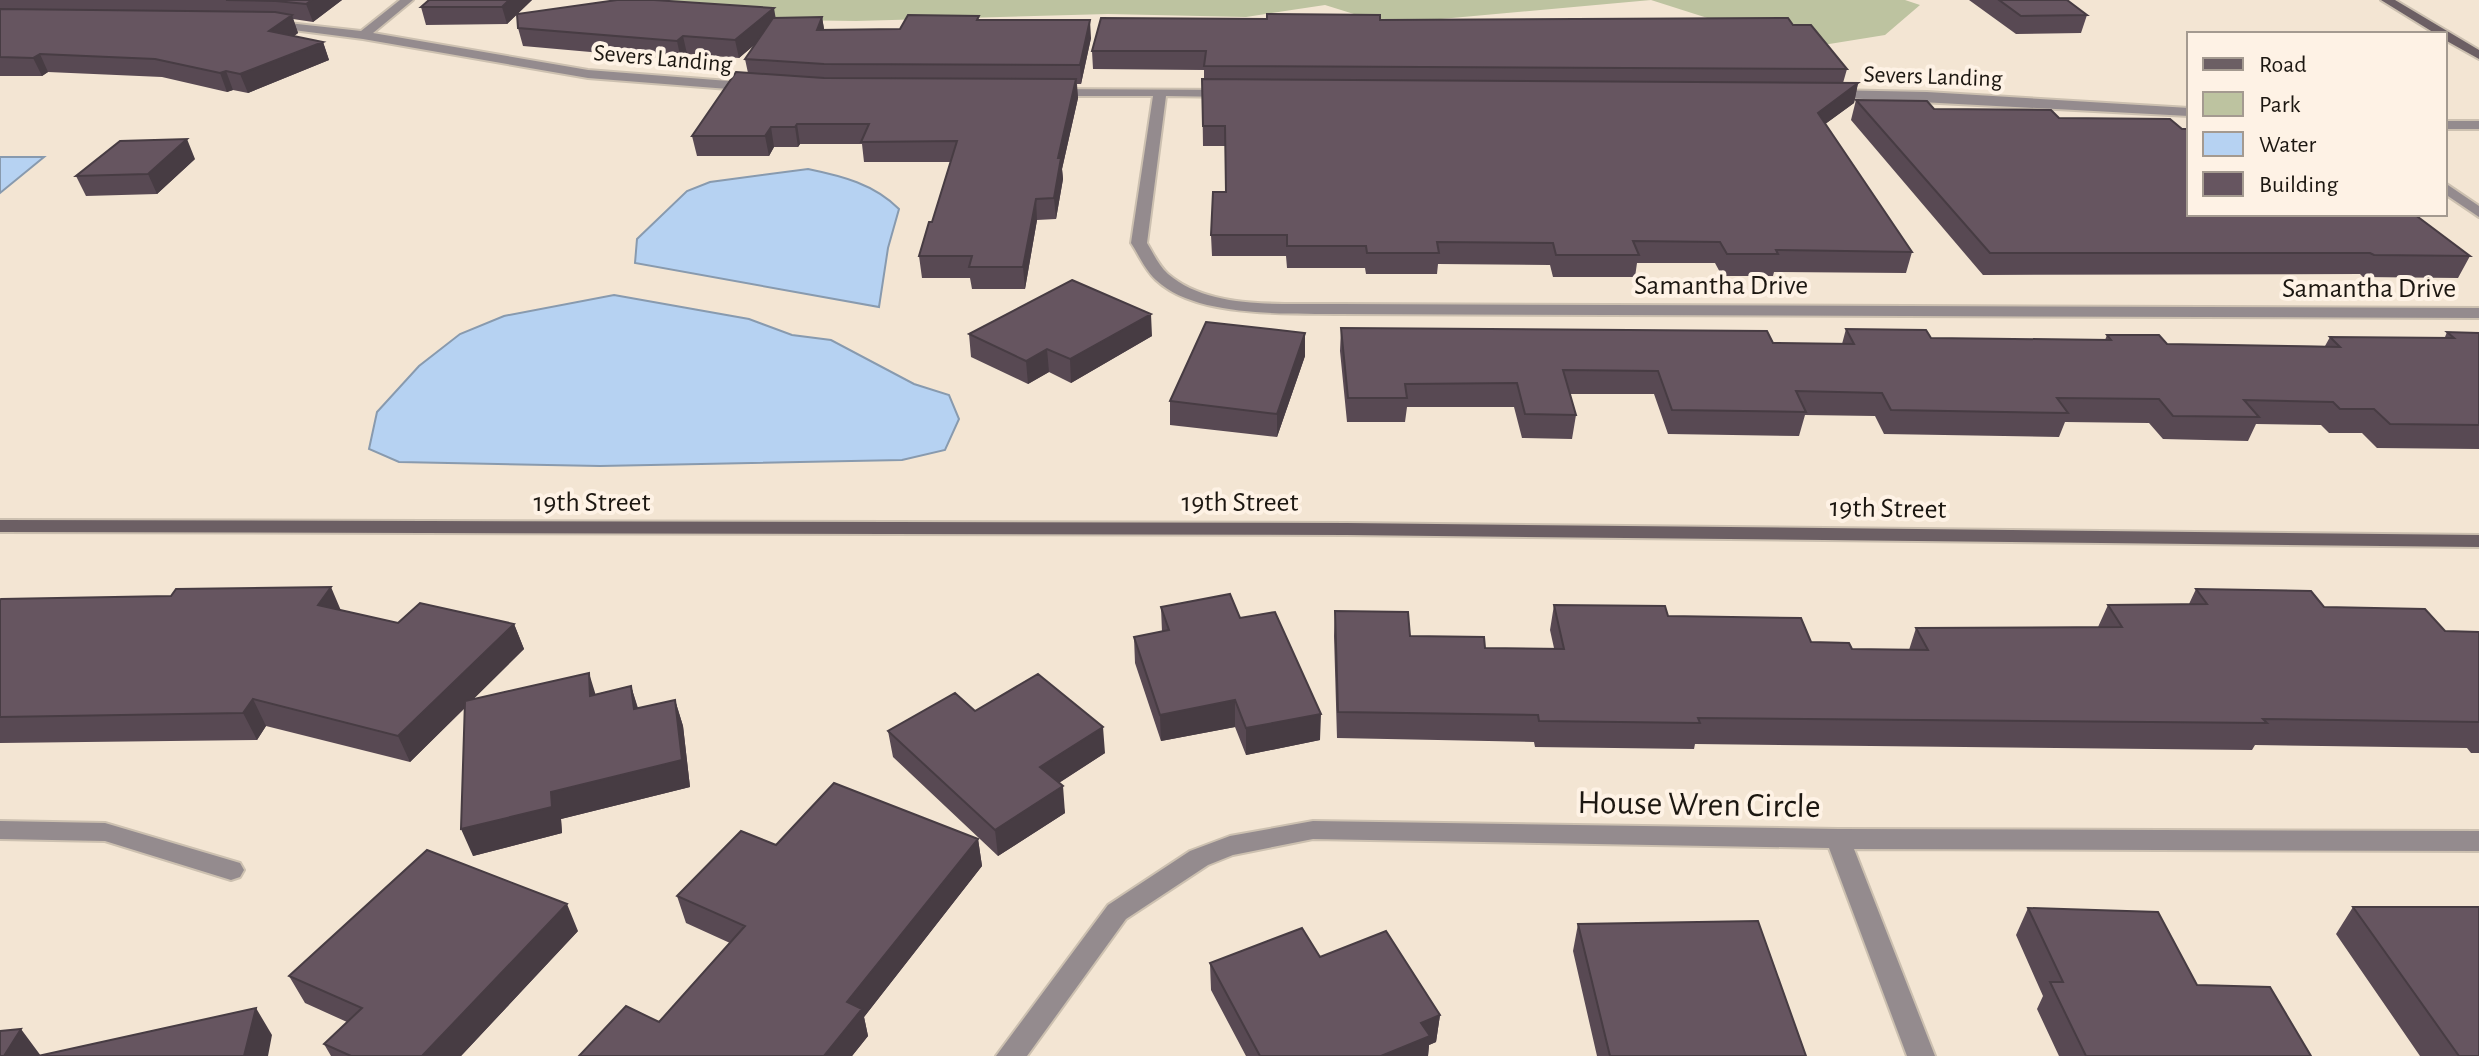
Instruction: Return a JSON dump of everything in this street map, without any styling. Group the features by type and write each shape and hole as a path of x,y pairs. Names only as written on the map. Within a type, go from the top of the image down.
{"street":[{"path":"363,35 407,0"},
{"path":"2387,0 2441,32"},
{"name":"Severs Landing","path":"254,23 363,35 588,74 766,88"},
{"path":"2447,36 2479,55"},
{"path":"1033,92 1239,93"},
{"name":"Samantha Drive","path":"1160,93 1139,243 1163,278 1213,301 1255,306 1355,309 2479,313"},
{"name":"Severs Landing","path":"1820,94 1927,96 2187,112"},
{"path":"2447,125 2479,125"},
{"path":"2447,189 2479,213"},
{"name":"19th Street","path":"0,526 1347,529 2479,541"},
{"path":"0,830 105,832 231,870"},
{"name":"House Wren Circle","path":"1010,1056 1117,912 1199,858 1230,846 1313,830 1838,839 2479,841"},
{"path":"1838,839 1921,1056"}],"green space":[{"path":"639,0 1651,0 1386,24 1325,5 1246,17 1108,14 856,21 705,19"},
{"path":"1651,0 1905,0 1920,5 1885,35 1823,45 1720,22"}],"water":[{"path":"0,157 44,157 0,193"},
{"path":"808,169 868,187 899,209 888,248 879,307 635,263 637,239 687,191 710,182"},
{"path":"614,295 749,319 792,335 831,340 914,384 949,395 959,419 945,450 902,460 600,466 399,462 369,449 377,412 419,366 460,334 504,316"}],"building":[{"path":"226,0 312,0 306,4"},
{"path":"429,0 509,0 502,7 421,7"},
{"path":"617,0 774,8 735,40 683,36 677,41 518,28 517,14"},
{"path":"1999,0 2067,0 2087,15 2021,16"},
{"path":"0,9 275,12 292,15 269,31 323,42 240,74 220,73 155,59 40,54 33,58 0,57"},
{"path":"1267,14 1380,15 1380,20 1788,18 1793,25 1811,25 1847,69 1204,66 1206,51 1092,51 1101,18 1267,19"},
{"path":"908,15 979,16 977,20 1090,20 1080,65 824,64 745,59 773,18 822,17 817,30 900,29"},
{"path":"736,72 824,78 1076,79 1058,158 1061,158 1054,198 1036,199 1023,267 969,267 972,256 919,256 957,141 861,142 869,124 771,127 765,136 692,136"},
{"path":"1202,79 1858,83 1818,113 1912,252 1776,250 1778,254 1727,254 1720,242 1633,241 1639,255 1556,255 1553,243 1437,242 1439,253 1367,253 1366,246 1287,246 1287,235 1211,235 1213,192 1226,192 1225,126 1203,126"},
{"path":"1856,100 1927,101 1934,109 2051,110 2059,118 2170,119 2182,129 2187,129 2187,216 2417,216 2470,256 2370,253 1990,253"},
{"path":"187,139 148,174 76,176 120,141"},
{"path":"1072,280 1151,314 1070,359 1047,349 1026,361 969,334"},
{"path":"1206,322 1305,333 1277,414 1170,401"},
{"path":"1341,328 1767,331 1773,343 1854,344 1846,329 1926,330 1931,338 2111,340 2107,335 2159,335 2167,344 2340,347 2330,337 2454,338 2447,332 2479,333 2479,425 2390,424 2374,409 2340,409 2333,402 2244,400 2259,417 2173,416 2159,399 2057,398 2068,413 1891,410 1882,393 1796,391 1806,412 1672,410 1658,371 1563,370 1576,415 1525,414 1517,383 1405,384 1407,398 1348,398"},
{"path":"331,587 318,605 398,623 420,603 514,624 398,736 253,699 243,713 0,717 1,599 171,596 176,589"},
{"path":"2196,589 2311,591 2324,607 2425,609 2445,631 2479,632 2479,722 1698,718 1700,723 1539,721 1538,715 1338,712 1335,611 1408,612 1410,636 1484,637 1485,648 1564,649 1554,605 1665,606 1668,616 1801,618 1811,642 1849,643 1852,649 1928,650 1916,628 2122,627 2108,605 2207,604"},
{"path":"1230,594 1240,618 1275,612 1321,714 1246,728 1235,700 1160,715 1134,637 1169,630 1161,607"},
{"path":"589,673 590,696 631,686 634,709 675,700 682,760 551,792 552,807 461,829 465,701"},
{"path":"1038,674 1103,727 1040,767 1063,786 995,830 888,731 955,693 975,711"},
{"path":"834,783 978,839 847,1002 862,1009 824,1056 579,1056 626,1006 659,1022 745,926 677,896 741,831 776,845"},
{"path":"427,850 567,904 422,1056 351,1056 324,1044 362,1008 289,976"},
{"path":"2353,907 2479,907 2479,1056 2459,1056"},
{"path":"2028,908 2158,912 2197,985 2270,987 2311,1056 2086,1056 2050,982 2063,982"},
{"path":"1758,921 1806,1056 1610,1056 1578,924"},
{"path":"1302,928 1320,957 1386,931 1440,1015 1421,1023 1430,1036 1381,1056 1260,1056 1210,963"},
{"path":"256,1008 244,1056 38,1056"},
{"path":"21,1029 4,1056 0,1056 0,1031"}]}
